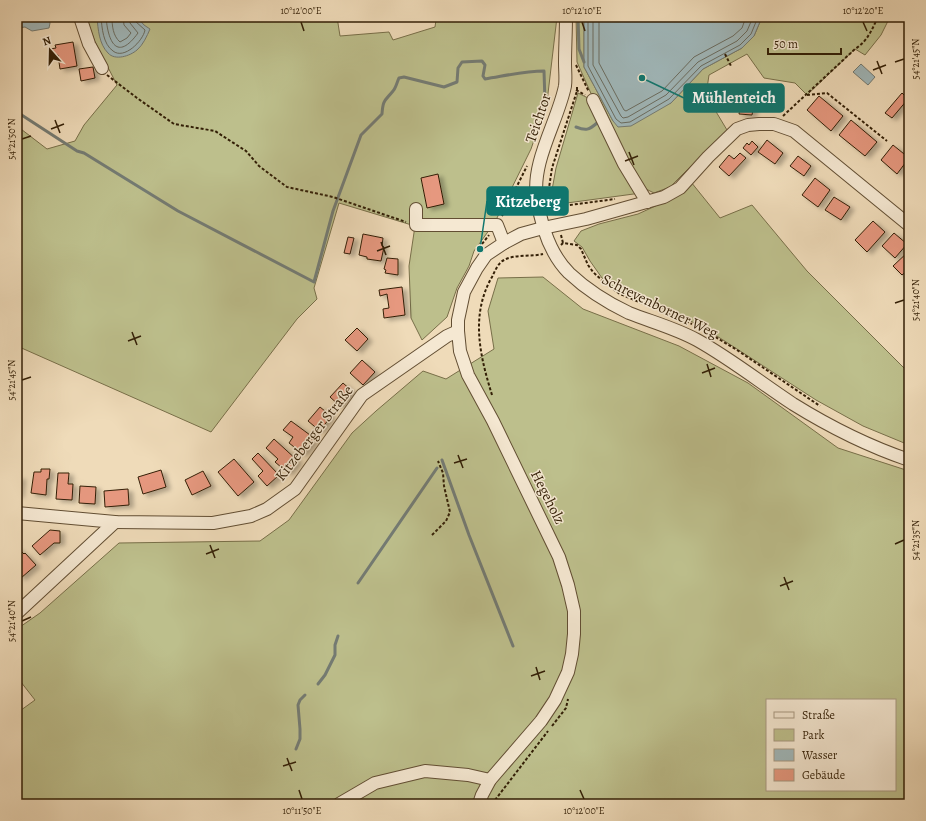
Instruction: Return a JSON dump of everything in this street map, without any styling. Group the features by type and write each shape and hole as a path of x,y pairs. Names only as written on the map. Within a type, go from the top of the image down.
{"street":[{"path":"80,17 89,44 102,68"},
{"name":"Teichtor","path":"543,228 536,196 537,176 543,151 558,112 565,85 566,17"},
{"path":"593,100 624,164 648,202"},
{"path":"543,228 586,219 664,197 680,188 708,157 737,129 748,125 759,124 774,124 794,131 909,225"},
{"path":"416,209 416,225 497,225 504,243"},
{"name":"Hegeholz","path":"479,804 490,780 541,721 555,700 568,672 572,654 574,611 559,557 493,421 468,375 460,351 458,331 464,292 486,255 521,234 543,228"},
{"name":"Schrevenborner Weg","path":"543,228 552,250 564,267 579,281 611,304 697,340 726,357 792,403 822,421 857,439 909,460"},
{"name":"Kitzeberger Straße","path":"17,513 115,522 213,523 251,516 267,509 295,489 362,395 447,336 458,331"},
{"path":"17,613 115,522"},
{"path":"339,804 375,783 425,771 468,775 490,780"}],"path":[{"path":"774,124 862,44 868,37 878,17"},
{"path":"725,54 731,66"},
{"path":"576,63 593,100"},
{"path":"102,68 108,76 174,124 215,131 246,151 259,166 287,187 341,200 416,225"},
{"path":"565,85 593,100"},
{"path":"807,95 828,93 887,141"},
{"path":"492,396 486,373 479,333 481,301 489,282 500,263 505,259 542,255 564,243"},
{"path":"432,535 446,521 450,512 444,486 443,473 438,461"},
{"path":"492,804 566,708 570,695"}],"green space":[{"path":"86,17 337,17 340,36 389,32 393,40 435,27 436,20 557,17 547,102 531,149 495,222 474,251 469,266 457,288 447,317 422,340 411,318 409,266 415,226 339,203 314,288 317,299 297,319 211,432 17,346 17,126 47,149 75,141 84,125 117,85 95,42"},
{"path":"576,17 584,17 584,67 613,121 671,103 703,69 742,48 754,36 762,17 890,17 881,35 865,55 855,49 807,95 795,83 764,78 747,54 709,75 706,95 727,130 670,187 654,193 644,188 593,98 577,62"},
{"path":"578,93 592,100 641,193 567,203 557,197 552,190 556,168"},
{"path":"691,182 720,218 752,205 807,271 909,373 909,445 863,426 816,400 706,329 673,312 619,291 602,278 582,247 574,241 581,231 599,224 638,214 662,203"},
{"path":"543,277 583,309 679,346 748,383 838,448 909,471 909,804 17,804 17,713 35,700 17,677 17,629 40,613 119,543 260,541 289,520 352,433 423,371 446,379 494,349 488,311 498,278"}],"water":[{"path":"17,17 49,18 49,28 32,31 25,27 17,28"},
{"path":"97,17 137,17 150,29 143,43 137,50 127,56 114,57 108,53 103,45"},
{"path":"584,17 762,17 754,36 742,48 703,69 671,103 631,126 618,127 613,121 584,67"},
{"path":"861,64 875,77 868,85 853,72"}],"building":[{"path":"73,42 77,66 60,69 58,55 52,56 50,49 56,48 55,45"},
{"path":"93,67 95,78 81,81 79,69"},
{"path":"744,92 757,93 756,105 754,104 752,115 739,114 741,102 743,102"},
{"path":"902,93 908,99 892,118 885,113"},
{"path":"819,96 843,116 831,131 807,110"},
{"path":"851,120 877,142 865,156 839,135"},
{"path":"767,140 783,153 775,164 758,152"},
{"path":"752,141 758,147 751,155 743,148 747,143 749,145"},
{"path":"893,145 909,158 897,174 881,160"},
{"path":"740,153 746,158 729,176 719,167 729,155 734,159"},
{"path":"798,156 811,166 804,176 790,166"},
{"path":"438,174 444,204 427,208 421,178"},
{"path":"815,178 830,190 818,207 802,195"},
{"path":"834,197 850,207 841,220 825,210"},
{"path":"873,221 885,232 867,252 855,240"},
{"path":"894,233 907,244 895,258 882,246"},
{"path":"363,234 383,238 382,246 384,247 381,261 367,259 367,257 359,255"},
{"path":"348,237 354,238 350,254 344,253"},
{"path":"909,251 909,269 902,275 893,266"},
{"path":"387,258 398,259 398,275 385,273 386,270 384,269"},
{"path":"402,287 405,315 384,318 383,309 389,308 387,294 380,296 379,290"},
{"path":"357,328 368,339 357,351 345,340"},
{"path":"362,360 375,372 363,385 350,373"},
{"path":"343,383 353,392 340,406 330,397"},
{"path":"320,407 331,416 320,431 308,421"},
{"path":"291,421 310,435 309,437 314,441 303,454 289,443 293,437 283,430"},
{"path":"274,439 298,461 288,473 275,462 278,459 266,448"},
{"path":"258,453 279,475 267,486 258,476 263,471 252,459"},
{"path":"234,459 254,482 238,496 218,472"},
{"path":"41,469 50,469 49,479 47,479 46,495 31,493 34,472 41,472"},
{"path":"161,470 166,487 143,494 138,477"},
{"path":"203,471 211,486 192,495 185,480"},
{"path":"58,473 69,473 68,484 73,484 72,500 56,499"},
{"path":"17,477 21,477 19,495 17,495"},
{"path":"80,486 96,487 95,504 79,503"},
{"path":"128,489 129,505 105,507 104,491"},
{"path":"50,530 60,531 60,543 54,543 40,555 32,546"},
{"path":"17,547 36,565 21,578 17,573"}],"waterway":[{"path":"578,17 579,49 584,62"},
{"path":"17,112 77,151 84,153 178,211 314,282 333,211 361,135 382,114 383,105 396,87 399,78 404,77 444,87 457,82 458,68 462,62 482,61 485,65 483,76 485,79 544,71 545,102"},
{"path":"576,127 587,129 597,123"},
{"path":"442,460 469,535 513,646"},
{"path":"358,583 437,468"},
{"path":"318,684 325,675 335,655 335,645 338,636"},
{"path":"296,749 300,739 298,705 300,700 305,695"}],"place":[{"name":"Mühlenteich","path":"642,78"},
{"name":"Kitzeberg","path":"480,249"}]}
